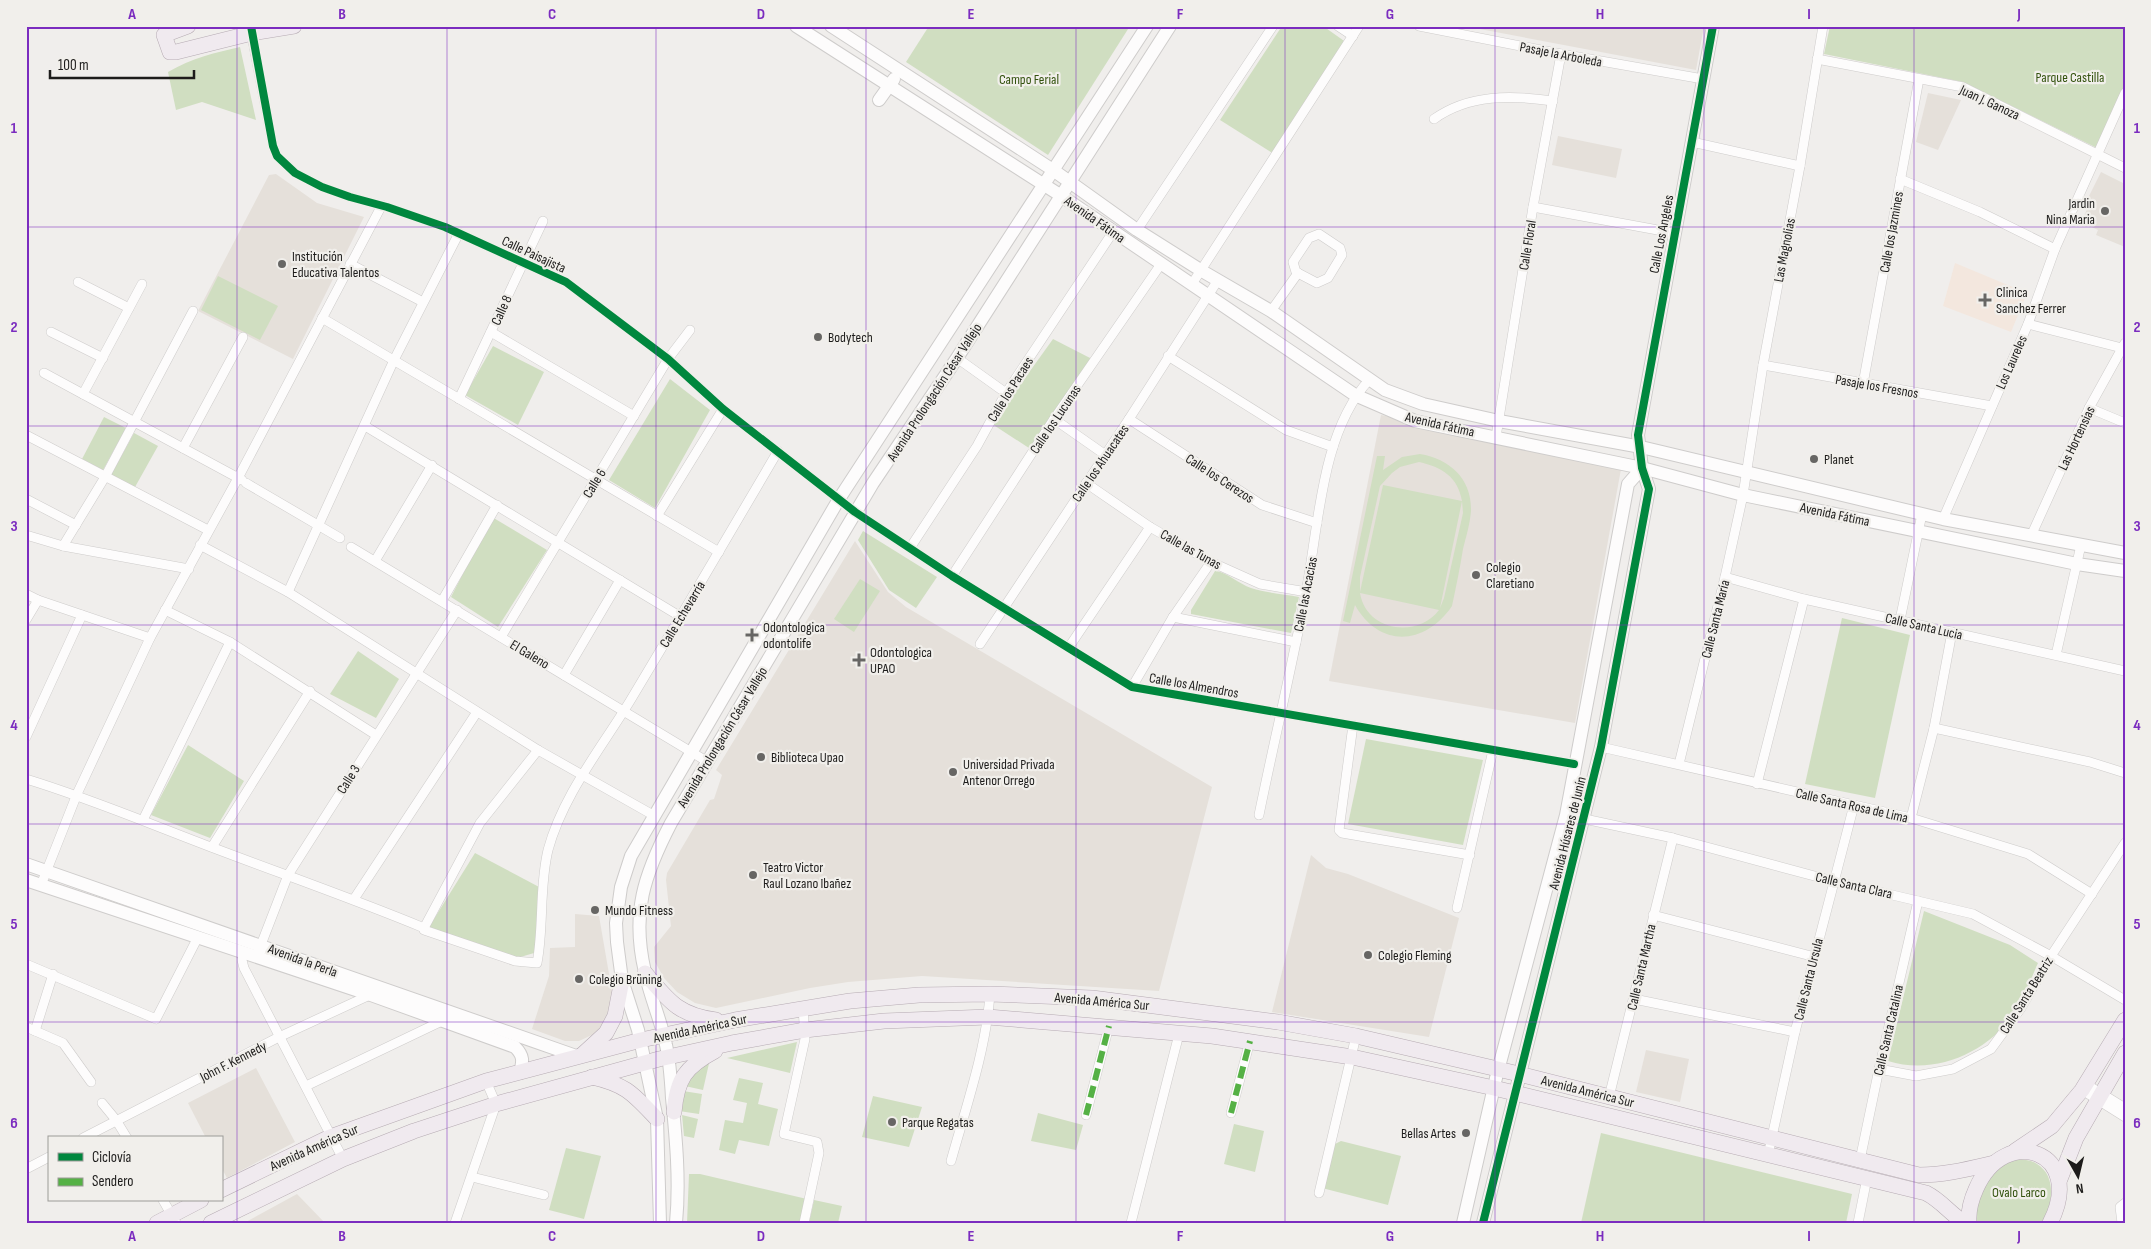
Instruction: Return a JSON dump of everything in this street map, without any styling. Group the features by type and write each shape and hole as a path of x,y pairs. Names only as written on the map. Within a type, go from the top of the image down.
{"main road":[{"path":"188,26 167,30 169,50 172,52 251,30 294,26"},
{"name":"Avenida Fátima","path":"796,26 1060,195 1356,395 1415,421 1496,436 1642,468 1743,495 1918,532 2077,564 2125,571"},
{"name":"Avenida Fátima","path":"831,26 1053,170 1137,230 1202,271 1271,310 1385,390 1423,404 1499,421 1640,447 1943,519 2125,553"},
{"name":"Avenida Prolongación César Vallejo","path":"660,1223 657,1119 646,1062 622,980 616,923 621,887 631,856 838,499 1147,26"},
{"name":"Avenida Prolongación César Vallejo","path":"676,1223 677,1165 668,1057 664,1034 645,974 640,943 638,915 650,867 671,823 855,512 1170,26"},
{"name":"Calle Los Angeles","path":"1640,447 1638,435 1713,26"},
{"path":"879,100 899,70"},
{"path":"1013,233 1021,232 1027,236 1029,244"},
{"path":"894,416 896,428 902,430 909,429"},
{"path":"873,483 871,476 884,458 885,453 882,446 876,441"},
{"name":"Avenida Húsares de Junín","path":"1483,1223 1601,747 1649,488 1642,468 1640,447"},
{"name":"Avenida Húsares de Junín","path":"1463,1223 1494,1088 1566,815 1574,764 1628,484 1642,468"},
{"path":"1596,651 1618,656"},
{"name":"Avenida la Perla","path":"26,864 371,995 515,1047 521,1053 523,1060 520,1072"},
{"name":"Avenida la Perla","path":"26,880 198,937 254,951 386,990 579,1057"},
{"path":"579,1057 606,1032 615,1016 622,980 645,974 669,1002 688,1014 696,1017 735,1020"},
{"name":"Avenida América Sur","path":"222,1190 330,1137 486,1081 664,1034 803,1007 919,995 990,994 1092,998 1278,1022 1356,1036 1499,1069 1919,1174 1939,1175 1960,1172 1994,1163"},
{"name":"Avenida América Sur","path":"211,1223 343,1159 414,1131 496,1104 646,1062 732,1042 805,1030 884,1021 988,1017 1109,1026 1250,1041 1352,1057 1515,1092 1926,1193 1939,1199 1958,1219 1965,1223"},
{"path":"1969,1223 1971,1202 1981,1178 1994,1163 2052,1126 2084,1087 2125,1020"},
{"path":"674,1112 679,1081 702,1058 732,1042"},
{"path":"2052,1221 2059,1197 2060,1180 2076,1138 2125,1053"},
{"path":"590,1077 609,1081 631,1091 657,1119"},
{"path":"2012,1153 2026,1150 2037,1153 2048,1160 2060,1180"},
{"path":"157,1223 174,1219 198,1202"}],"street":[{"path":"1137,230 1273,26"},
{"path":"1338,26 1353,36"},
{"path":"1192,284 1359,26"},
{"name":"Pasaje la Arboleda","path":"1419,26 1703,79"},
{"name":"Las Magnolias","path":"1745,473 1762,365 1800,166 1823,26"},
{"name":"Calle Paisajista","path":"251,30 269,126 277,156 295,173 322,187 382,205 459,233 566,282 668,360 723,409 855,512"},
{"name":"Calle Floral","path":"1496,436 1561,54"},
{"name":"Juan J. Ganoza","path":"1817,59 1963,87 2125,168"},
{"name":"Calle los Jazmines","path":"1863,384 1918,79"},
{"name":"Los Laureles","path":"1943,519 2028,324 2055,249 2125,93"},
{"path":"1434,119 1446,110 1466,102 1516,97 1553,101"},
{"path":"1692,142 1800,166"},
{"path":"1900,179 1980,212 2055,249"},
{"path":"42,885 76,794 150,638 189,569 208,530 242,480 322,318 382,205"},
{"path":"1534,207 1674,233"},
{"name":"Calle 8","path":"458,399 543,221"},
{"name":"Calle los Pacaes","path":"910,548 977,446 1006,393 1113,232"},
{"path":"288,592 394,360 459,233"},
{"path":"1313,235 1324,236 1342,252 1340,261 1324,281 1313,283 1298,274 1294,266 1294,260 1313,235"},
{"path":"350,264 423,302"},
{"name":"Calle los Lucunas","path":"952,576 1054,419 1161,264"},
{"path":"1271,310 1298,274"},
{"name":"Calle los Ahuacates","path":"980,644 1104,454 1129,419 1218,280"},
{"path":"78,282 129,308"},
{"path":"84,394 142,284"},
{"path":"63,546 105,477 193,311"},
{"path":"322,318 719,552"},
{"path":"2028,324 2124,345"},
{"name":"Calle 6","path":"502,637 668,360 690,330"},
{"path":"51,332 103,358"},
{"path":"491,332 634,416"},
{"path":"183,448 243,337"},
{"name":"Las Hortensias","path":"2031,536 2089,408 2124,345"},
{"path":"1168,356 1286,430 1333,447"},
{"path":"956,358 1006,393"},
{"name":"Pasaje los Fresnos","path":"1762,365 1992,406"},
{"path":"44,373 242,480 340,538"},
{"name":"Calle las Acacias","path":"1259,816 1296,642 1317,523 1333,447 1356,395 1369,380"},
{"path":"2089,408 2125,423"},
{"path":"657,516 723,409"},
{"path":"1054,419 1104,454"},
{"name":"Calle los Cerezos","path":"1129,419 1262,505 1317,523"},
{"path":"365,426 681,617"},
{"path":"26,435 208,530"},
{"name":"Calle Echevarría","path":"424,928 424,930 514,962 536,963 538,960 548,850 561,813 582,775 624,712 681,617 778,451"},
{"path":"375,561 432,465"},
{"name":"Calle Santa María","path":"1679,764 1725,578 1743,495 1745,473"},
{"name":"Calle las Tunas","path":"1086,483 1150,527 1211,562 1260,584 1306,592"},
{"path":"26,499 76,525"},
{"path":"442,601 497,505"},
{"name":"Calle los Almendros","path":"855,512 952,576 1132,686 1574,764"},
{"path":"1900,620 1922,514"},
{"path":"1069,647 1150,527"},
{"path":"26,534 63,546 189,569"},
{"path":"200,545 288,592 538,750 653,816"},
{"path":"2056,655 2081,545"},
{"name":"El Galeno","path":"351,547 708,762"},
{"path":"1132,686 1172,617 1211,562"},
{"name":"Calle Santa Lucia","path":"1725,578 1804,599 2125,671"},
{"path":"564,675 620,580"},
{"path":"26,594 38,600 150,638"},
{"path":"1757,784 1804,599"},
{"path":"26,620 38,600"},
{"path":"165,610 230,642 310,691 376,735"},
{"name":"Calle 3","path":"254,951 288,875 457,610"},
{"path":"26,737 82,615"},
{"path":"1172,617 1296,642"},
{"path":"1911,818 1934,728 1952,632"},
{"path":"143,820 230,642"},
{"path":"212,847 310,691"},
{"path":"354,899 477,712"},
{"path":"1353,725 1339,830 1342,833 1470,855"},
{"path":"1934,728 2090,762 2125,773"},
{"name":"Calle Santa Rosa de Lima","path":"1601,747 1911,818 2028,854 2092,894"},
{"path":"26,779 76,794 212,847 354,899 424,928 480,823 538,750"},
{"path":"1457,908 1493,750"},
{"name":"Calle Santa Ursula","path":"1768,1155 1795,1032 1854,805"},
{"name":"Calle Santa Clara","path":"1566,815 1673,838 1833,881 1973,914 2051,956 2125,1000"},
{"name":"Calle Santa Martha","path":"1609,1097 1673,838"},
{"name":"Calle Santa Beatriz","path":"1879,1069 1916,1076 1953,1069 1991,1048 2021,1008 2051,956 2125,843"},
{"name":"Calle Santa Catalina","path":"1860,1160 1918,901"},
{"path":"1653,915 1815,957"},
{"path":"26,964 156,1018 198,937"},
{"path":"254,951 242,960 244,968 343,1159"},
{"path":"53,974 31,1029 63,1043 91,1082"},
{"name":"John F. Kennedy","path":"87,1136 279,1037 386,990"},
{"path":"951,1161 971,1091 988,1017 990,994"},
{"path":"1634,999 1795,1032"},
{"path":"803,1007 805,1030 784,1134 817,1142 819,1153 804,1223"},
{"path":"306,1086 442,1021"},
{"path":"1086,1115 1109,1026"},
{"path":"1131,1223 1179,1034"},
{"path":"1318,1193 1356,1036"},
{"path":"1231,1113 1250,1041"},
{"path":"455,1223 496,1104 486,1081"},
{"path":"2084,1087 2125,1108"},
{"path":"2099,1096 2125,1117"},
{"path":"102,1103 126,1136"},
{"path":"26,1169 48,1158"},
{"path":"472,1177 544,1195"},
{"path":"1858,1223 1867,1178"},
{"path":"164,1202 174,1219"},
{"path":"2122,1223 2120,1207 2125,1203"}],"shaded area":[{"path":"1464,26 1704,26 1696,70"},
{"path":"1928,93 1961,100 1938,150 1916,142"},
{"path":"1558,136 1622,149 1616,178 1552,165"},
{"name":"Jardin Nina Maria","path":"2101,172 2125,184 2125,247 2096,235 2098,230 2081,222 2091,201 2088,198"},
{"name":"Institución Educativa Talentos","path":"276,174 317,203 364,217 293,359 198,311 269,175"},
{"name":"Clinica Sanchez Ferrer","path":"1955,263 2027,293 2011,332 1943,306"},
{"name":"Colegio Claretiano","path":"1381,415 1621,469 1575,723 1329,681"},
{"name":"Universidad Privada Antenor Orrego","path":"855,541 888,592 906,607 1212,787 1159,991 922,976 848,982 716,1008 695,1003 677,992 664,978 655,962 654,947 671,926 666,880 667,873 710,800 714,799 722,775 716,770"},
{"name":"Colegio Fleming","path":"1311,855 1326,868 1348,874 1459,918 1429,1037 1272,1012"},
{"name":"Colegio Brüning","path":"575,914 599,916 613,997 604,1024 594,1034 579,1041 565,1041 532,1029 549,976 550,948 575,947"},
{"path":"1646,1050 1689,1059 1680,1102 1636,1092"},
{"path":"256,1068 295,1142 227,1178 222,1169 222,1136 205,1136 188,1103"},
{"path":"297,1194 325,1223 244,1223"}],"green space":[{"name":"Campo Ferial","path":"929,26 1130,26 1048,155 906,62"},
{"path":"1282,26 1323,26 1347,43 1274,154 1220,120"},
{"name":"Parque Castilla","path":"1830,26 2125,26 2125,85 2097,148 1963,82 1824,54"},
{"path":"240,47 256,120 202,102 176,110 168,72 194,60"},
{"path":"218,276 278,306 260,340 201,310"},
{"path":"1053,339 1092,359 1032,450 992,424"},
{"path":"493,346 544,372 518,425 465,395"},
{"path":"670,379 710,410 655,508 609,480"},
{"path":"104,417 126,428 103,470 82,459"},
{"path":"134,433 158,446 135,487 111,475"},
{"path":"1420,454 1450,466 1457,472 1468,489 1471,511 1452,606 1429,629 1416,635 1402,637 1389,635 1376,629 1365,619 1355,605 1350,623 1343,621 1377,456 1385,456 1383,470 1402,457","holes":["1419,462 1435,467 1453,479 1462,501 1383,485 1360,592 1360,577 1380,486 1392,473 1400,467","1462,501 1463,513 1444,598 1440,608","1360,593 1439,610 1430,619 1418,625 1394,627 1382,623 1372,616 1364,606"]},
{"path":"492,517 547,550 498,627 451,597"},
{"path":"863,531 937,577 916,608 889,590 858,540"},
{"path":"1215,571 1251,588 1299,597 1291,633 1191,614 1191,610"},
{"path":"860,579 880,591 854,632 834,619"},
{"path":"1842,618 1910,635 1875,798 1805,784"},
{"path":"358,651 399,679 376,718 330,694"},
{"path":"1366,739 1483,760 1463,845 1348,824"},
{"path":"188,745 244,781 210,838 151,815"},
{"path":"475,853 541,888 536,949 534,953 517,958 429,927"},
{"path":"1924,911 2010,945 2038,963 2016,1012 1991,1039 1960,1057 1942,1063 1906,1065 1888,1061"},
{"path":"797,1042 790,1073 727,1058"},
{"path":"710,1059 703,1090 685,1086 691,1075"},
{"path":"739,1078 763,1083 758,1104 778,1109 769,1146 739,1140 735,1154 719,1150 725,1120 743,1123 747,1103 733,1100"},
{"path":"683,1091 702,1094 699,1114 679,1111"},
{"name":"Parque Regatas","path":"873,1096 922,1107 909,1147 862,1137"},
{"path":"1038,1113 1083,1125 1076,1150 1031,1141"},
{"path":"682,1115 698,1119 694,1138 684,1136"},
{"path":"1234,1124 1264,1131 1255,1172 1224,1164"},
{"path":"1601,1133 1852,1194 1846,1223 1581,1223"},
{"path":"1341,1141 1401,1156 1388,1205 1322,1188 1335,1144"},
{"path":"566,1148 601,1156 584,1219 549,1210"},
{"name":"Ovalo Larco","path":"2017,1159 2035,1163 2048,1176 2051,1200 2042,1223 1971,1223 1975,1203 1985,1184 1999,1169"},
{"path":"689,1174 700,1174 807,1199 801,1223 687,1223"},
{"path":"814,1200 842,1206 838,1223 809,1223"}],"marked path":[{"path":"1086,1115 1109,1026"},
{"path":"1231,1113 1250,1041"}],"cycle path":[{"path":"251,26 273,146 277,156 295,173 322,187 445,227 566,282 668,359 723,409 855,512 952,576 1132,687 1574,764"},
{"path":"1483,1223 1601,747 1649,489 1642,468 1638,435 1713,26"}],"place":[{"name":"Jardin Nina Maria","path":"2105,211"},
{"name":"Institución Educativa Talentos","path":"282,264"},
{"name":"Clinica Sanchez Ferrer","path":"1985,300"},
{"name":"Bodytech","path":"818,337"},
{"name":"Planet","path":"1814,459"},
{"name":"Colegio Claretiano","path":"1476,575"},
{"name":"Odontologica odontolife","path":"752,635"},
{"name":"Odontologica UPAO","path":"859,660"},
{"name":"Biblioteca Upao","path":"761,757"},
{"name":"Universidad Privada Antenor Orrego","path":"953,772"},
{"name":"Teatro Victor Raul Lozano Ibañez","path":"753,875"},
{"name":"Mundo Fitness","path":"595,910"},
{"name":"Colegio Fleming","path":"1368,955"},
{"name":"Colegio Brüning","path":"579,979"},
{"name":"Parque Regatas","path":"892,1122"},
{"name":"Bellas Artes","path":"1466,1133"}]}
